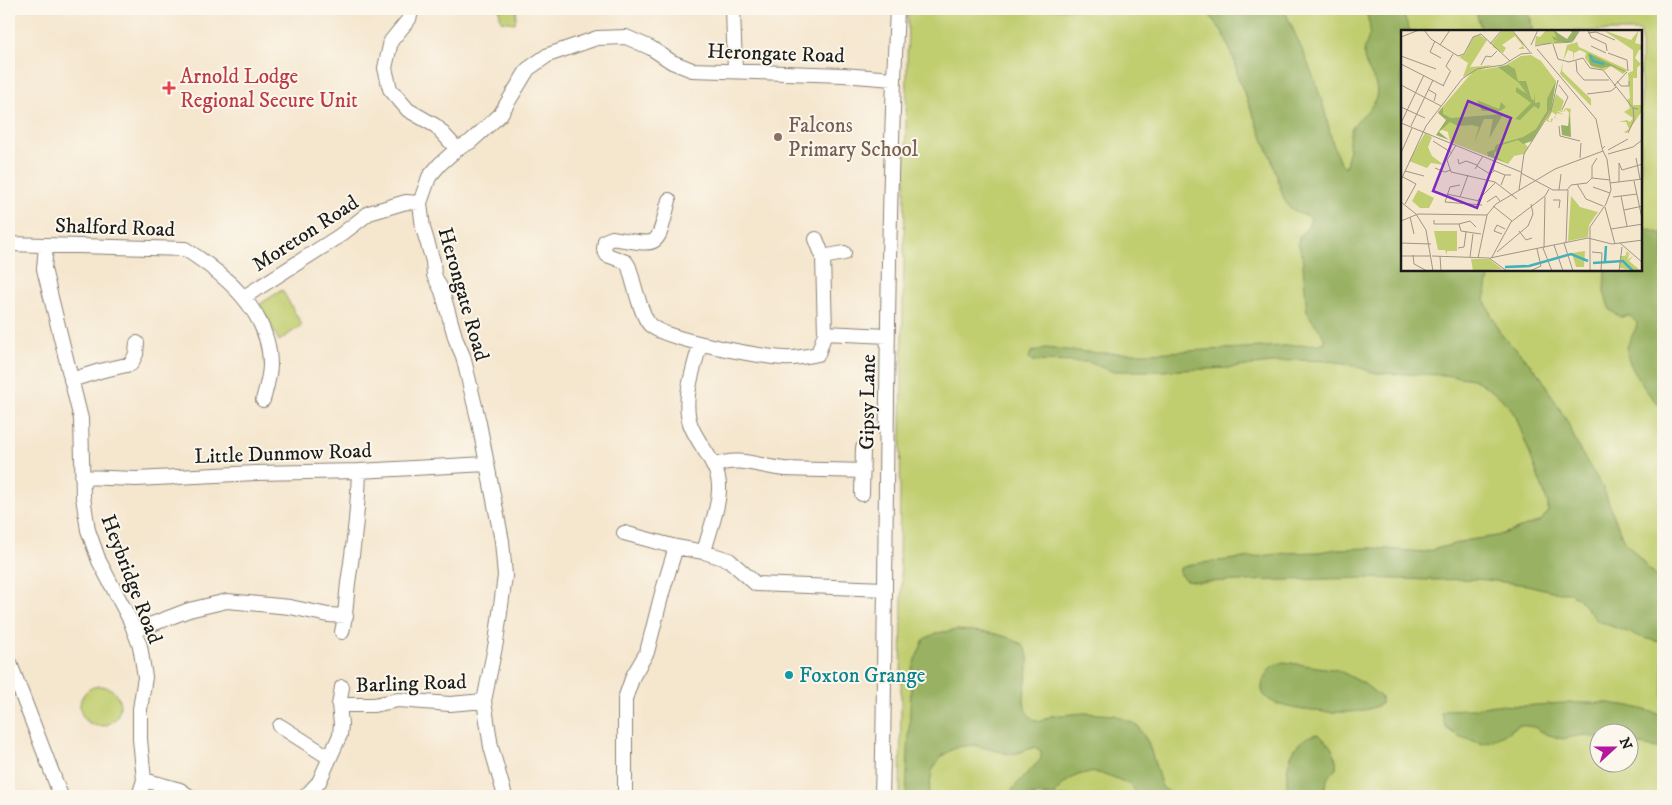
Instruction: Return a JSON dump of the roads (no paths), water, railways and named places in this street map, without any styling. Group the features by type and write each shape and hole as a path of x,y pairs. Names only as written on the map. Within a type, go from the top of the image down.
{"street":[{"path":"412,9 409,19 391,41 385,68 390,89 408,110 436,126 457,149"},
{"path":"733,9 735,71"},
{"name":"Gipsy Lane","path":"882,796 885,706 888,336 896,9"},
{"name":"Herongate Road","path":"504,796 491,747 484,701 496,642 505,576 502,541 479,423 463,356 456,340 442,291 434,275 433,261 423,228 420,203 429,177 457,149 470,142 500,115 528,69 548,55 597,38 626,37 652,48 672,62 692,70 843,75 894,79"},
{"path":"669,200 660,236 655,241 647,244 612,238 605,242 604,249 607,255 626,262 629,267 648,324 656,330 700,344 786,358 818,354 825,333 823,257 816,239"},
{"name":"Moreton Road","path":"244,297 338,236 369,213 406,202 420,203"},
{"name":"Shalford Road","path":"9,244 185,249 208,264 244,297 260,323 268,342 270,367 264,400"},
{"name":"Heybridge Road","path":"46,245 44,269 81,419 83,497 88,530 99,561 140,646 145,677 140,708 140,739 144,780 139,796"},
{"path":"823,257 844,253"},
{"path":"825,333 888,336"},
{"path":"71,380 131,364 136,354 137,343"},
{"path":"700,344 687,402 691,426 713,466 719,482 719,495 704,552"},
{"path":"862,494 864,448"},
{"path":"713,466 726,461 748,462 783,468 863,471"},
{"name":"Little Dunmow Road","path":"82,476 136,479 256,473 359,471 486,464"},
{"path":"342,632 346,616 348,584 357,523 359,471"},
{"path":"624,533 676,547 704,552 729,560 756,584 885,589"},
{"path":"625,796 625,698 633,676 647,652 676,547"},
{"path":"134,631 189,610 227,601 290,607 328,615 346,616"},
{"path":"9,661 61,796"},
{"name":"Barling Road","path":"306,796 319,782 340,735 339,705 342,687"},
{"name":"Barling Road","path":"339,705 374,705 398,700 450,704 484,701"},
{"path":"280,726 330,758"},
{"path":"144,780 180,790 189,796"}],"place":[{"name":"Arnold Lodge Regional Secure Unit","path":"169,88"},
{"name":"Falcons Primary School","path":"778,137"},
{"name":"Foxton Grange","path":"789,675"}]}
